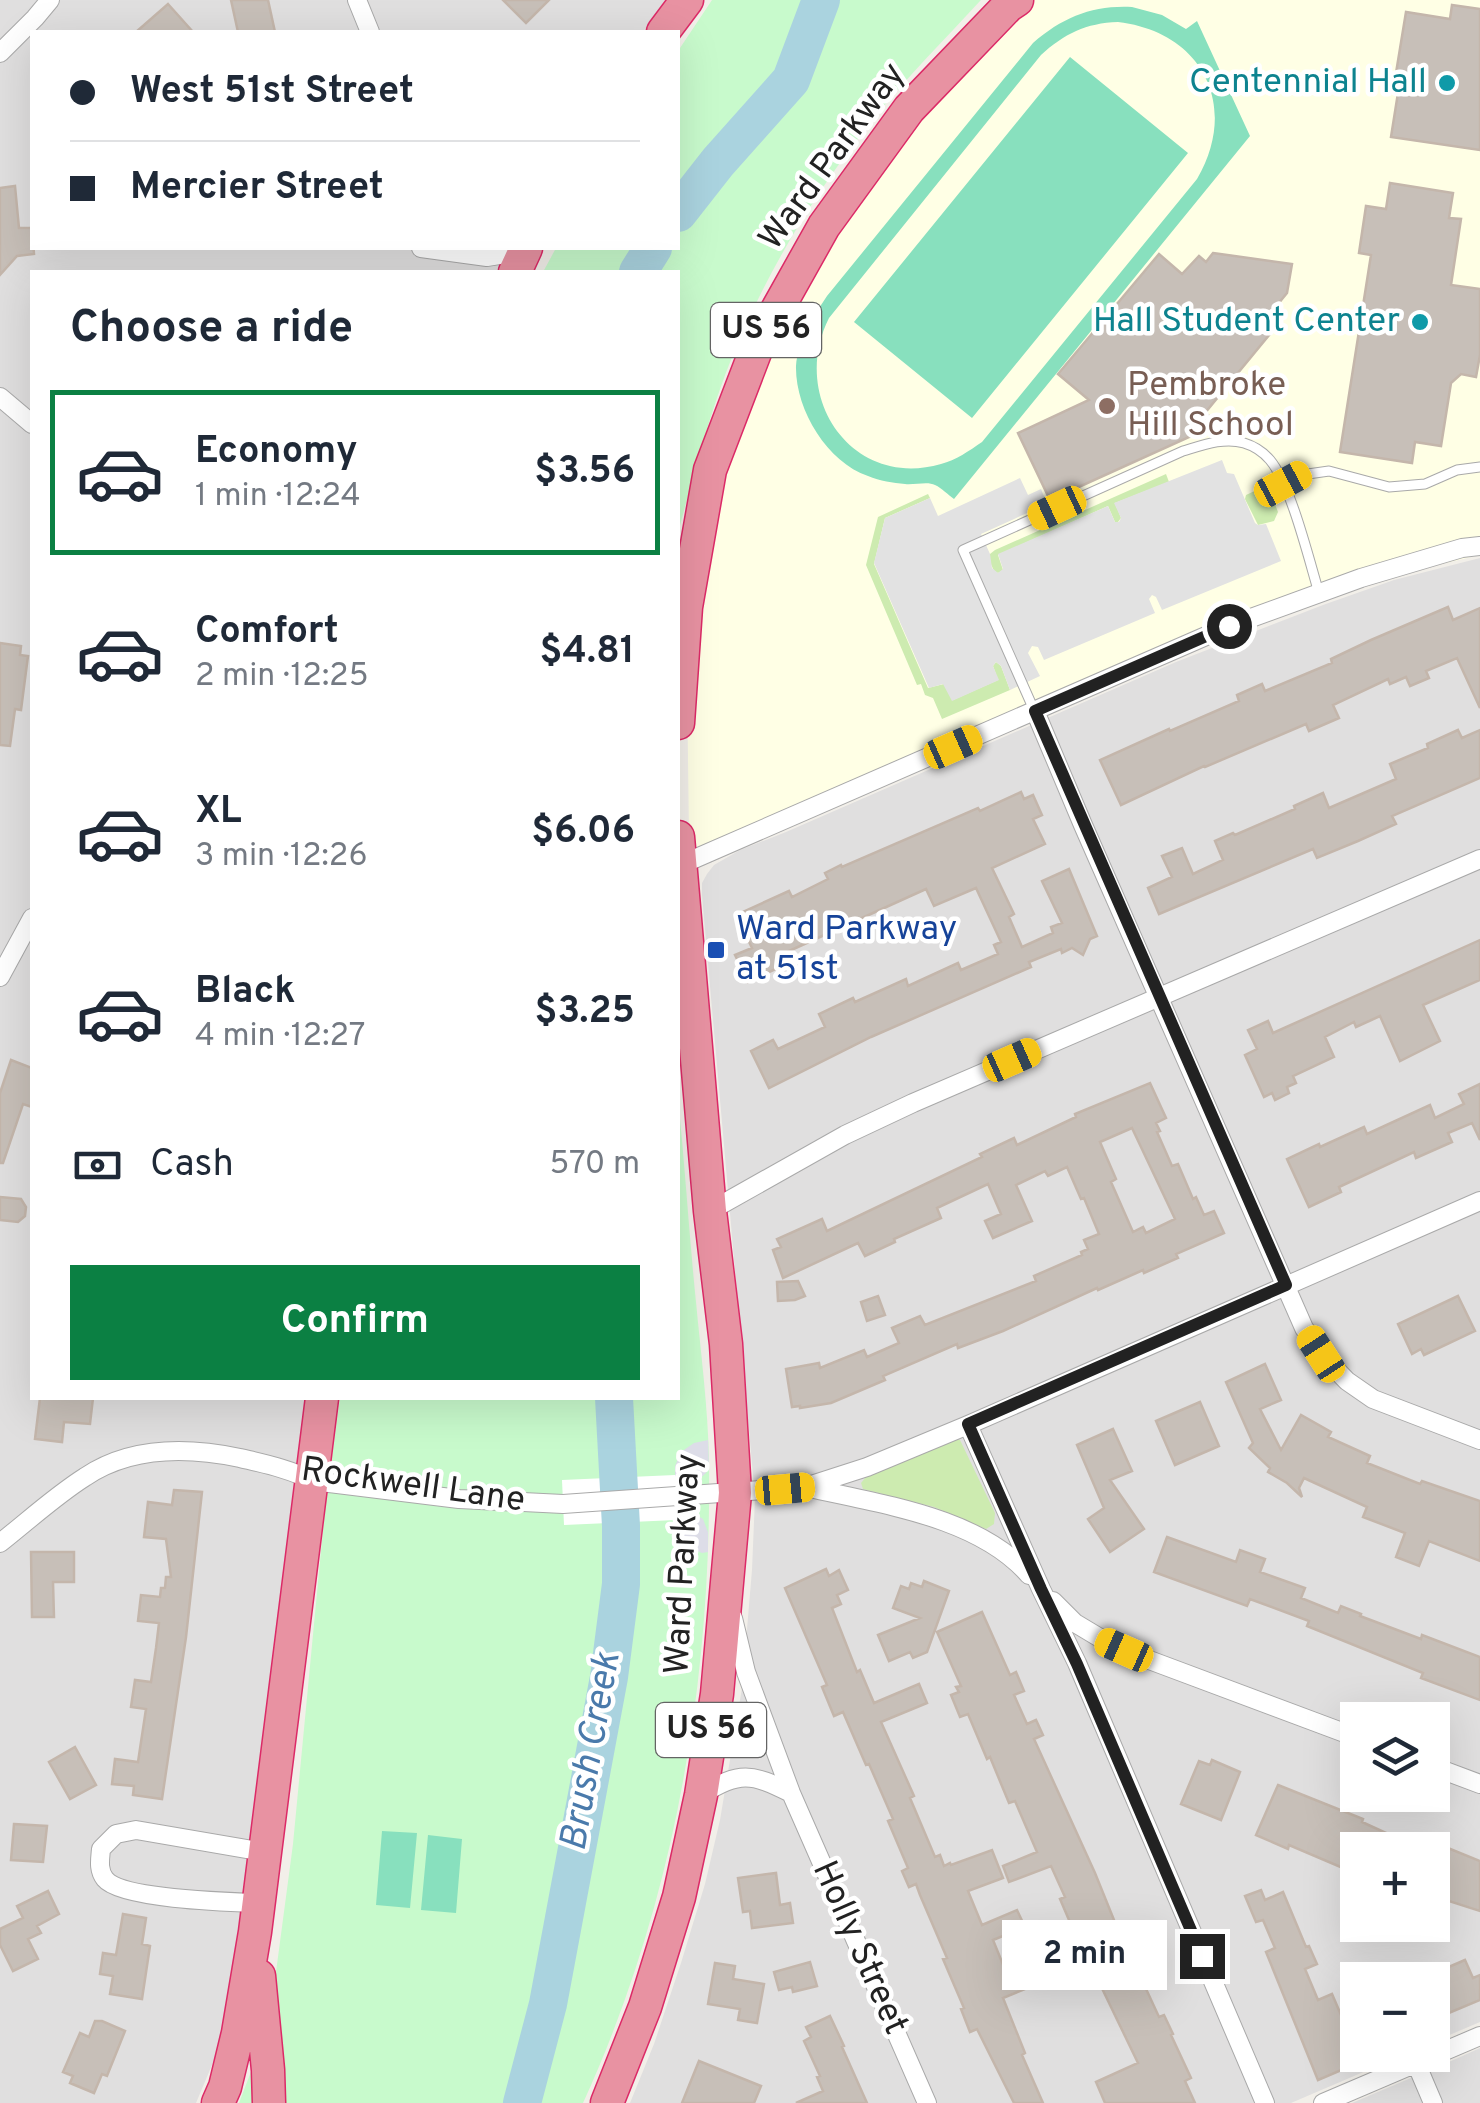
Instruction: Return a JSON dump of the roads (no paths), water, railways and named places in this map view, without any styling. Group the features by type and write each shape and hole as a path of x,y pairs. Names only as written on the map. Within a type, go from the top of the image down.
{"highway":[{"path":"664,30 687,0"},
{"name":"Ward Parkway","path":"680,695 686,607 710,470 758,342 824,226 909,110 1013,3"},
{"name":"Ward Parkway","path":"607,2103 645,2007 679,1897 701,1795 717,1694 735,1493 726,1344 680,888"},
{"path":"218,2103 238,2034 257,1917 322,1400"},
{"path":"257,1917 269,2103"}],"street":[{"path":"0,53 50,0"},
{"path":"357,0 369,30"},
{"path":"444,250 522,257"},
{"path":"2,401 30,422"},
{"path":"680,865 1229,626 1360,578 1480,546"},
{"path":"1035,711 1304,1328 1321,1354 1347,1381 1373,1399 1480,1440"},
{"path":"710,1211 845,1135 1480,858"},
{"path":"0,976 30,922"},
{"path":"805,1487 867,1467 1480,1201"},
{"path":"968,1424 1077,1664 1265,2103"},
{"name":"Rockwell Lane","path":"0,1543 87,1475 143,1454 180,1449 295,1471 313,1481 458,1500 563,1504 805,1487"},
{"path":"805,1487 921,1514 990,1541 1018,1562 1075,1623 1105,1641 1340,1731"},
{"name":"Holly Street","path":"725,1600 730,1606 746,1672 791,1793 928,2103"},
{"path":"1450,1773 1480,1784"},
{"path":"701,1795 724,1781 743,1776 763,1779 791,1793"},
{"path":"257,1917 183,1898 116,1888 103,1877 101,1849 116,1834 136,1830 264,1852"},
{"path":"1450,2049 1480,2036"},
{"path":"1323,2103 1395,2072"},
{"path":"1420,2072 1434,2103"}],"lane":[{"path":"1035,711 963,550 1183,451 1230,441 1258,449 1269,458 1283,484 1319,593"},
{"path":"1283,484 1301,475 1329,471 1389,487 1425,484 1457,470 1480,467"}],"waterway":[{"name":"Brush Creek","path":"680,210 791,80 821,0"},
{"name":"Brush Creek","path":"639,270 652,250"},
{"name":"Brush Creek","path":"522,2103 548,2004 609,1677 621,1584 614,1400"}],"place":[{"name":"Centennial Hall","path":"1447,83"},
{"name":"Hall Student Center","path":"1420,322"},
{"name":"Pembroke Hill School","path":"1107,406"},
{"name":"Ward Parkway at 51st","path":"716,950"}]}
